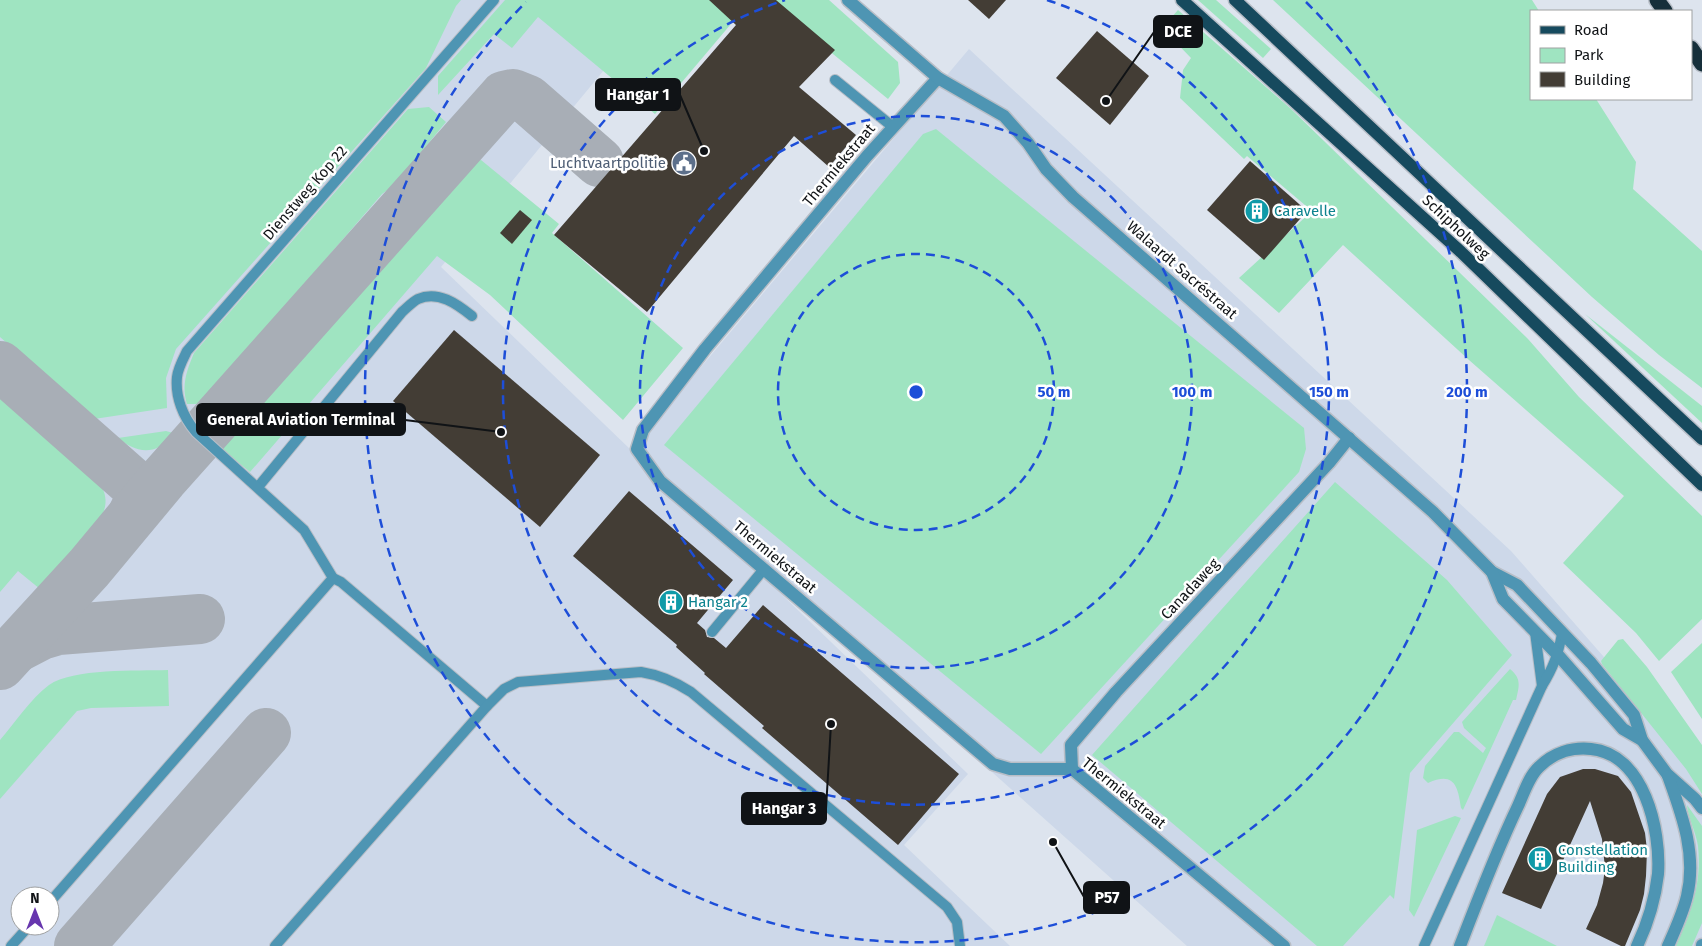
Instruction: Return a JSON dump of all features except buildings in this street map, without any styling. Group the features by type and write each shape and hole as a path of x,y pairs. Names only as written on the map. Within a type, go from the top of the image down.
{"highway":[{"path":"1692,49 1702,64"}],"main road":[{"name":"Schipholweg","path":"1182,0 1461,252 1702,485"},
{"name":"Schipholweg","path":"1235,0 1702,439"}],"street":[{"name":"Walaardt Sacréstraat","path":"848,0 938,78 1004,116 1028,143 1046,169 1073,197 1433,512 1492,572 1517,586 1591,663 1634,715 1642,740"},
{"name":"Thermiekstraat","path":"938,78 893,127 705,349 643,430 637,449 660,481 993,764 1010,769 1072,769 1284,946"},
{"name":"Canadaweg","path":"1072,769 1071,745 1116,692 1329,463 1349,438"},
{"name":"Walaardt Sacréstraat","path":"1492,572 1503,599 1558,655 1624,729 1642,740"},
{"path":"1642,740 1667,774 1695,799 1702,808"},
{"path":"1460,946 1480,894 1531,777 1537,768 1550,758 1567,750 1579,749 1602,751 1622,761 1632,771 1645,798 1656,835 1658,854 1656,891 1650,915 1637,946"},
{"path":"1667,774 1688,838 1691,859 1687,895 1668,946"}],"lane":[{"name":"Dienstweg Kop 22","path":"258,487 186,421 181,408 177,377 181,363 187,351 494,0"},
{"path":"836,80 893,127"},
{"path":"472,316 457,304 442,298 429,296 417,300 402,312 258,487 304,530 333,578 341,582 487,706"},
{"path":"712,632 764,569"},
{"path":"60,891 333,578"},
{"path":"1535,632 1542,686"},
{"path":"1424,946 1542,686 1551,672 1558,655 1562,634"},
{"path":"275,946 504,689 518,682 641,672 659,675 676,682 691,692 947,907 957,922 960,946"},
{"path":"12,946 20,936"}],"shaded area":[{"path":"0,0 662,0 441,267 631,450 969,49 1511,551 1702,769 1702,946 1187,946 641,459 968,774 904,845 1010,946 0,946"}],"green space":[{"path":"0,0 461,0 456,6 426,68 176,349 166,378 167,408 94,419 0,337"},
{"path":"505,0 714,0 736,18 655,114 538,17 512,48 494,34 438,95 438,76"},
{"path":"767,0 829,0 898,62 900,83 888,99"},
{"path":"1198,0 1216,0 1271,49 1263,58"},
{"path":"1273,0 1532,0 1538,10 1530,10 1530,100 1597,100 1636,162 1633,189 1702,251 1702,388 1659,355 1592,297"},
{"path":"1178,10 1290,108 1528,339 1579,397 1702,516 1702,619 1659,661 1636,633 1563,563 1624,496 1469,360 1343,245 1279,313 1239,278 1312,211 1247,156 1244,159 1180,98 1183,70 1191,58 1162,28"},
{"path":"429,107 446,122 393,186 382,194 204,400 196,404 187,404 185,384 194,353 408,109"},
{"path":"936,129 1304,428 1306,449 1299,472 1041,754 664,445 923,134"},
{"path":"481,160 559,224 552,233 683,348 623,420 490,295 437,256 250,472 222,449 474,162"},
{"path":"1585,314 1702,406 1702,423"},
{"path":"0,396 92,474 101,485 105,496 105,507 100,520 40,589 18,571 0,592"},
{"path":"166,431 173,433 159,447 148,450 132,447 118,438"},
{"path":"1335,482 1447,580 1512,655 1410,773 1394,899 1390,895 1343,946 1317,946 1092,755"},
{"path":"1623,639 1647,667 1702,745 1702,794 1686,769 1602,664 1601,661 1618,640"},
{"path":"1702,643 1702,719 1671,672"},
{"path":"1510,669 1518,680 1519,687 1516,700 1513,700 1463,810 1453,783 1444,779 1428,783 1423,778 1425,766 1454,732 1459,732 1483,753 1486,748 1464,728 1462,722"},
{"path":"168,670 169,706 91,708 77,711 0,799 0,740 42,690 60,680 89,673"},
{"path":"1687,805 1702,826 1702,923 1692,946 1676,946 1691,909 1698,873 1698,846"},
{"path":"1455,816 1461,818 1414,917 1409,910 1417,830"},
{"path":"1497,915 1557,946 1484,946"}],"taxiway":[{"path":"0,665 89,568 163,479 504,96 513,94 528,100 599,162"},
{"path":"0,366 135,485 139,501 133,514"},
{"path":"16,648 41,635 58,630 200,619"},
{"path":"79,946 266,733"}],"place":[{"name":"DCE","path":"1106,101"},
{"name":"Hangar 1","path":"704,151"},
{"name":"Luchtvaartpolitie","path":"684,163"},
{"name":"Caravelle","path":"1257,211"},
{"name":"General Aviation Terminal","path":"501,432"},
{"name":"Hangar 2","path":"671,602"},
{"name":"Hangar 3","path":"831,724"},
{"name":"P57","path":"1053,842"},
{"name":"Constellation Building","path":"1540,859"}]}
